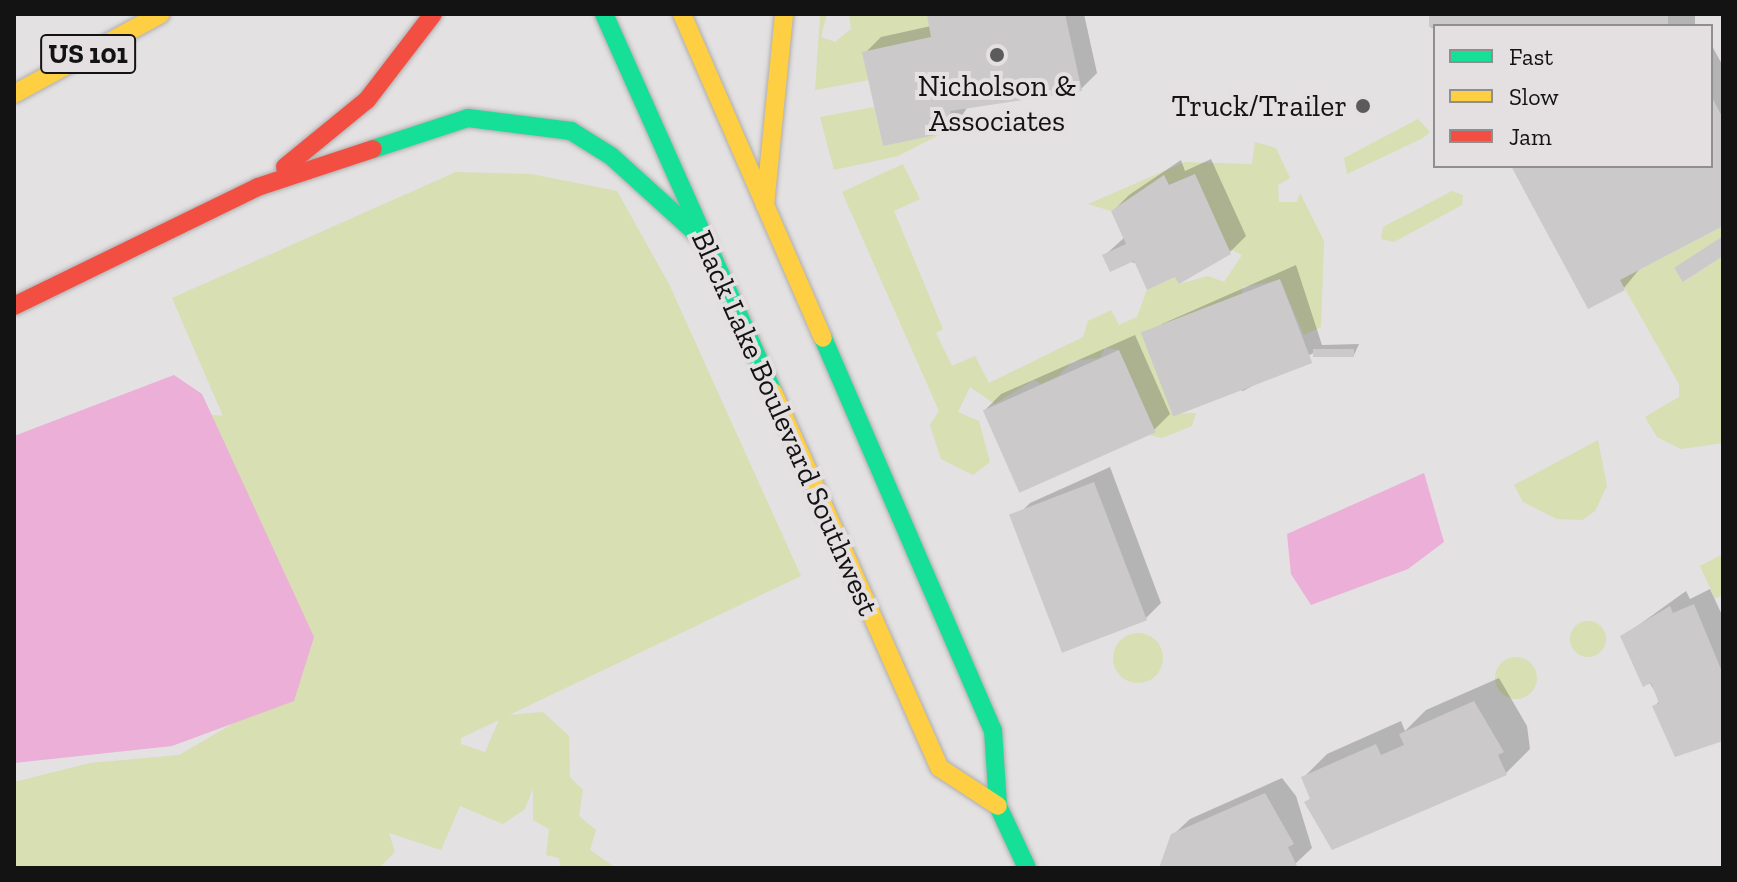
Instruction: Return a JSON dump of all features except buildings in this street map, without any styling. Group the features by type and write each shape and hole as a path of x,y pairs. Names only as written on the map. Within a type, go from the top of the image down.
{"main road":[{"name":"US 101","path":"14,94 161,14"},
{"path":"258,187 367,100 433,14"},
{"name":"Black Lake Boulevard Southwest","path":"604,14 940,768 998,806"},
{"path":"682,14 993,730 998,806 1027,868"},
{"path":"765,205 784,14"},
{"path":"14,306 258,187 431,125 468,118 536,121 611,156 706,242"}],"green space":[{"path":"814,14 827,14 821,37 835,42 851,29 849,14 933,14 931,37 863,52 869,80 815,90 820,15"},
{"path":"874,107 883,146 943,133 898,156 834,170 820,117"},
{"path":"1418,119 1430,132 1423,138 1347,174 1344,158"},
{"path":"1255,142 1276,148 1290,178 1278,185 1279,202 1297,202 1300,193 1324,241 1321,327 1304,335 1280,280 1243,287 1241,297 1144,339 1176,414 1196,413 1192,426 1162,438 1149,435 1155,432 1119,350 1105,348 1100,358 1073,361 1058,376 1041,384 1034,380 995,404 970,387 958,412 979,421 990,462 973,475 941,459 930,425 939,411 842,192 903,164 920,199 894,211 943,329 936,333 952,366 975,356 989,383 1083,337 1088,321 1111,310 1119,325 1137,317 1147,290 1175,277 1179,284 1208,276 1224,282 1242,255 1228,248 1195,174 1169,185 1164,175 1111,211 1088,204 1185,162 1252,164"},
{"path":"456,172 531,174 617,191 669,284 801,576 509,715 543,712 569,736 570,777 583,790 579,816 596,830 590,850 616,868 561,868 559,858 546,855 549,829 533,820 533,788 525,809 503,824 460,806 441,850 389,833 395,852 379,868 14,868 14,782 90,763 179,755 251,713 196,413 223,416 172,298","holes":["499,720 485,752 461,744 461,738"]},
{"path":"1452,191 1463,195 1462,205 1394,242 1381,239 1383,227"},
{"path":"1723,226 1723,236 1674,269 1684,282 1723,256 1723,443 1681,449 1657,437 1645,417 1679,397 1679,384 1620,280"},
{"path":"1598,440 1607,486 1595,511 1582,520 1557,519 1523,502 1514,485"},
{"path":"1723,554 1723,594 1715,599 1700,566"},
{"path":"1588,621 1601,626 1606,639 1601,652 1588,657 1575,652 1570,639 1575,626"},
{"path":"1138,633 1156,640 1163,658 1156,676 1138,683 1120,676 1113,658 1120,640"},
{"path":"1516,657 1531,663 1537,678 1531,693 1516,699 1501,693 1495,678 1501,663"}],"shaded area":[{"path":"174,375 202,394 314,637 294,701 172,746 14,763 14,436"},
{"path":"1424,473 1444,542 1408,569 1311,605 1291,574 1287,534"}],"traffic: fast":[{"path":"604,14 773,392"},
{"path":"373,149 468,118 571,131 611,156 706,242"},
{"path":"823,338 993,730 998,806 1027,868"}],"traffic: slow":[{"path":"14,94 161,14"},
{"path":"682,14 823,338"},
{"path":"765,205 784,14"},
{"path":"773,392 940,768 998,806"}],"traffic: jam":[{"path":"285,167 367,100 433,14"},
{"path":"14,306 258,187 373,149"}],"place":[{"name":"Nicholson & Associates","path":"997,55"},
{"name":"Truck/Trailer","path":"1363,106"}]}
